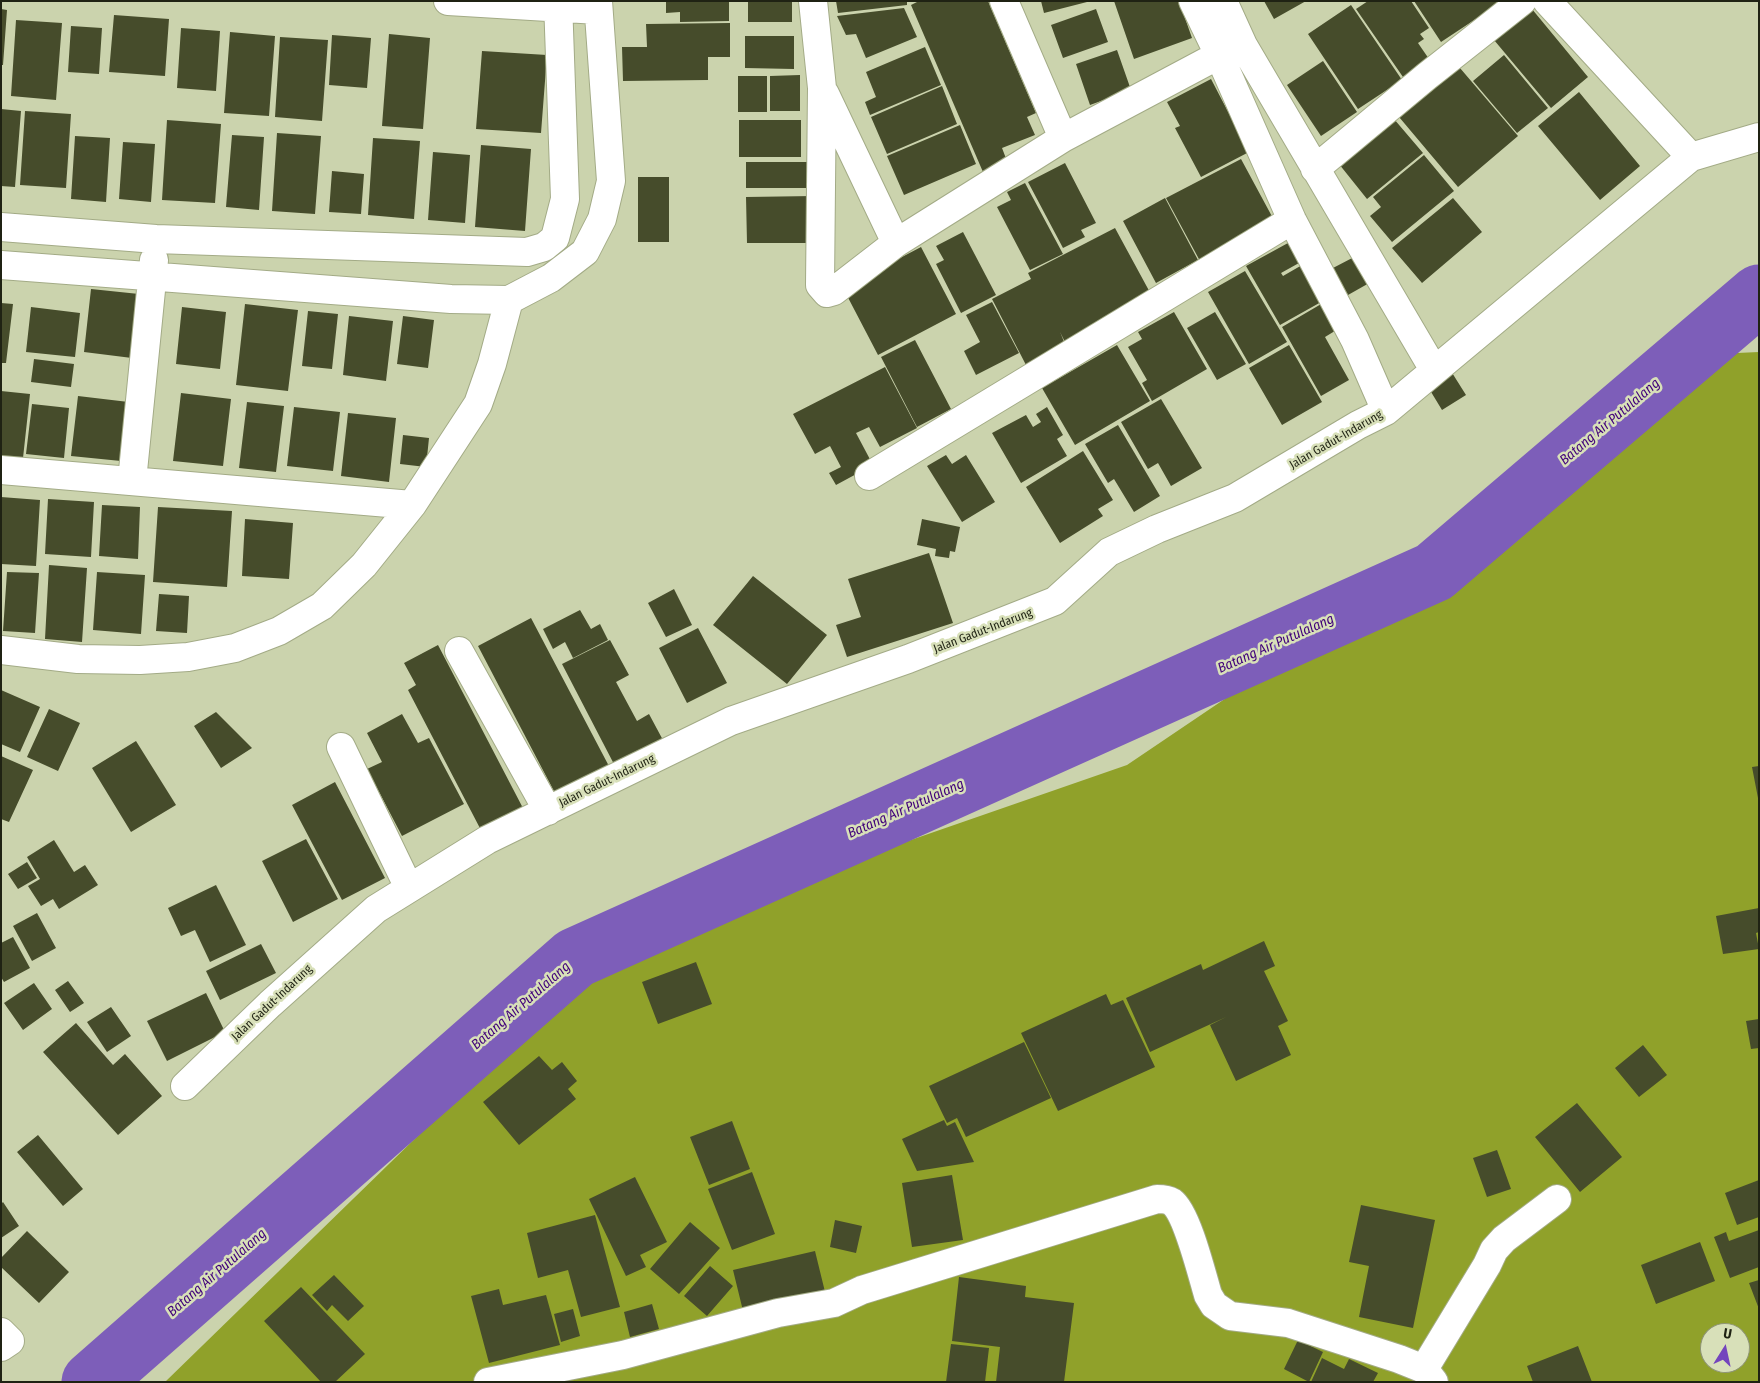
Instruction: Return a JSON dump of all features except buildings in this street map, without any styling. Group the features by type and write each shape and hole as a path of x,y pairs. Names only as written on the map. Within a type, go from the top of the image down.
{"street":[{"path":"1,265 451,299 509,300 551,278 585,252 602,219 610,181 598,6 448,1"},
{"path":"812,1 822,88 820,285 822,289 830,293 896,243 1063,138 1219,55"},
{"path":"1004,1 1063,138"},
{"path":"1193,1 1292,220 1355,340 1386,411"},
{"path":"1223,1 1243,45 1434,370"},
{"path":"1315,169 1427,76 1522,1"},
{"path":"1547,1 1691,157"},
{"path":"1,227 156,239 527,252 544,247 555,238 564,199 558,5"},
{"path":"822,88 896,243"},
{"name":"Jalan Gadut-Indarung","path":"185,1086 270,1004 376,909 487,840 731,721 908,659 1034,611 1055,601 1109,552 1157,529 1235,498 1358,425 1386,411 1691,157 1759,137"},
{"path":"869,476 1292,220"},
{"path":"132,482 156,239"},
{"path":"1,650 78,659 140,660 188,657 235,648 279,631 322,606 364,565 412,505 478,404 492,364 509,300"},
{"path":"1,470 412,505"},
{"path":"459,651 548,811"},
{"path":"341,747 409,888"},
{"path":"488,1382 623,1355 778,1313 834,1303 862,1290 1157,1199 1165,1199 1172,1202 1184,1219 1208,1295 1214,1305 1221,1311 1230,1316 1288,1323 1399,1359 1429,1376 1494,1250 1557,1199"}],"green space":[{"path":"1759,352 1759,1382 165,1382 617,942 1127,765 1737,353"}],"waterway":[{"name":"Batang Air Putulalang","path":"92,1382 575,958 1434,572 1759,295"}]}
